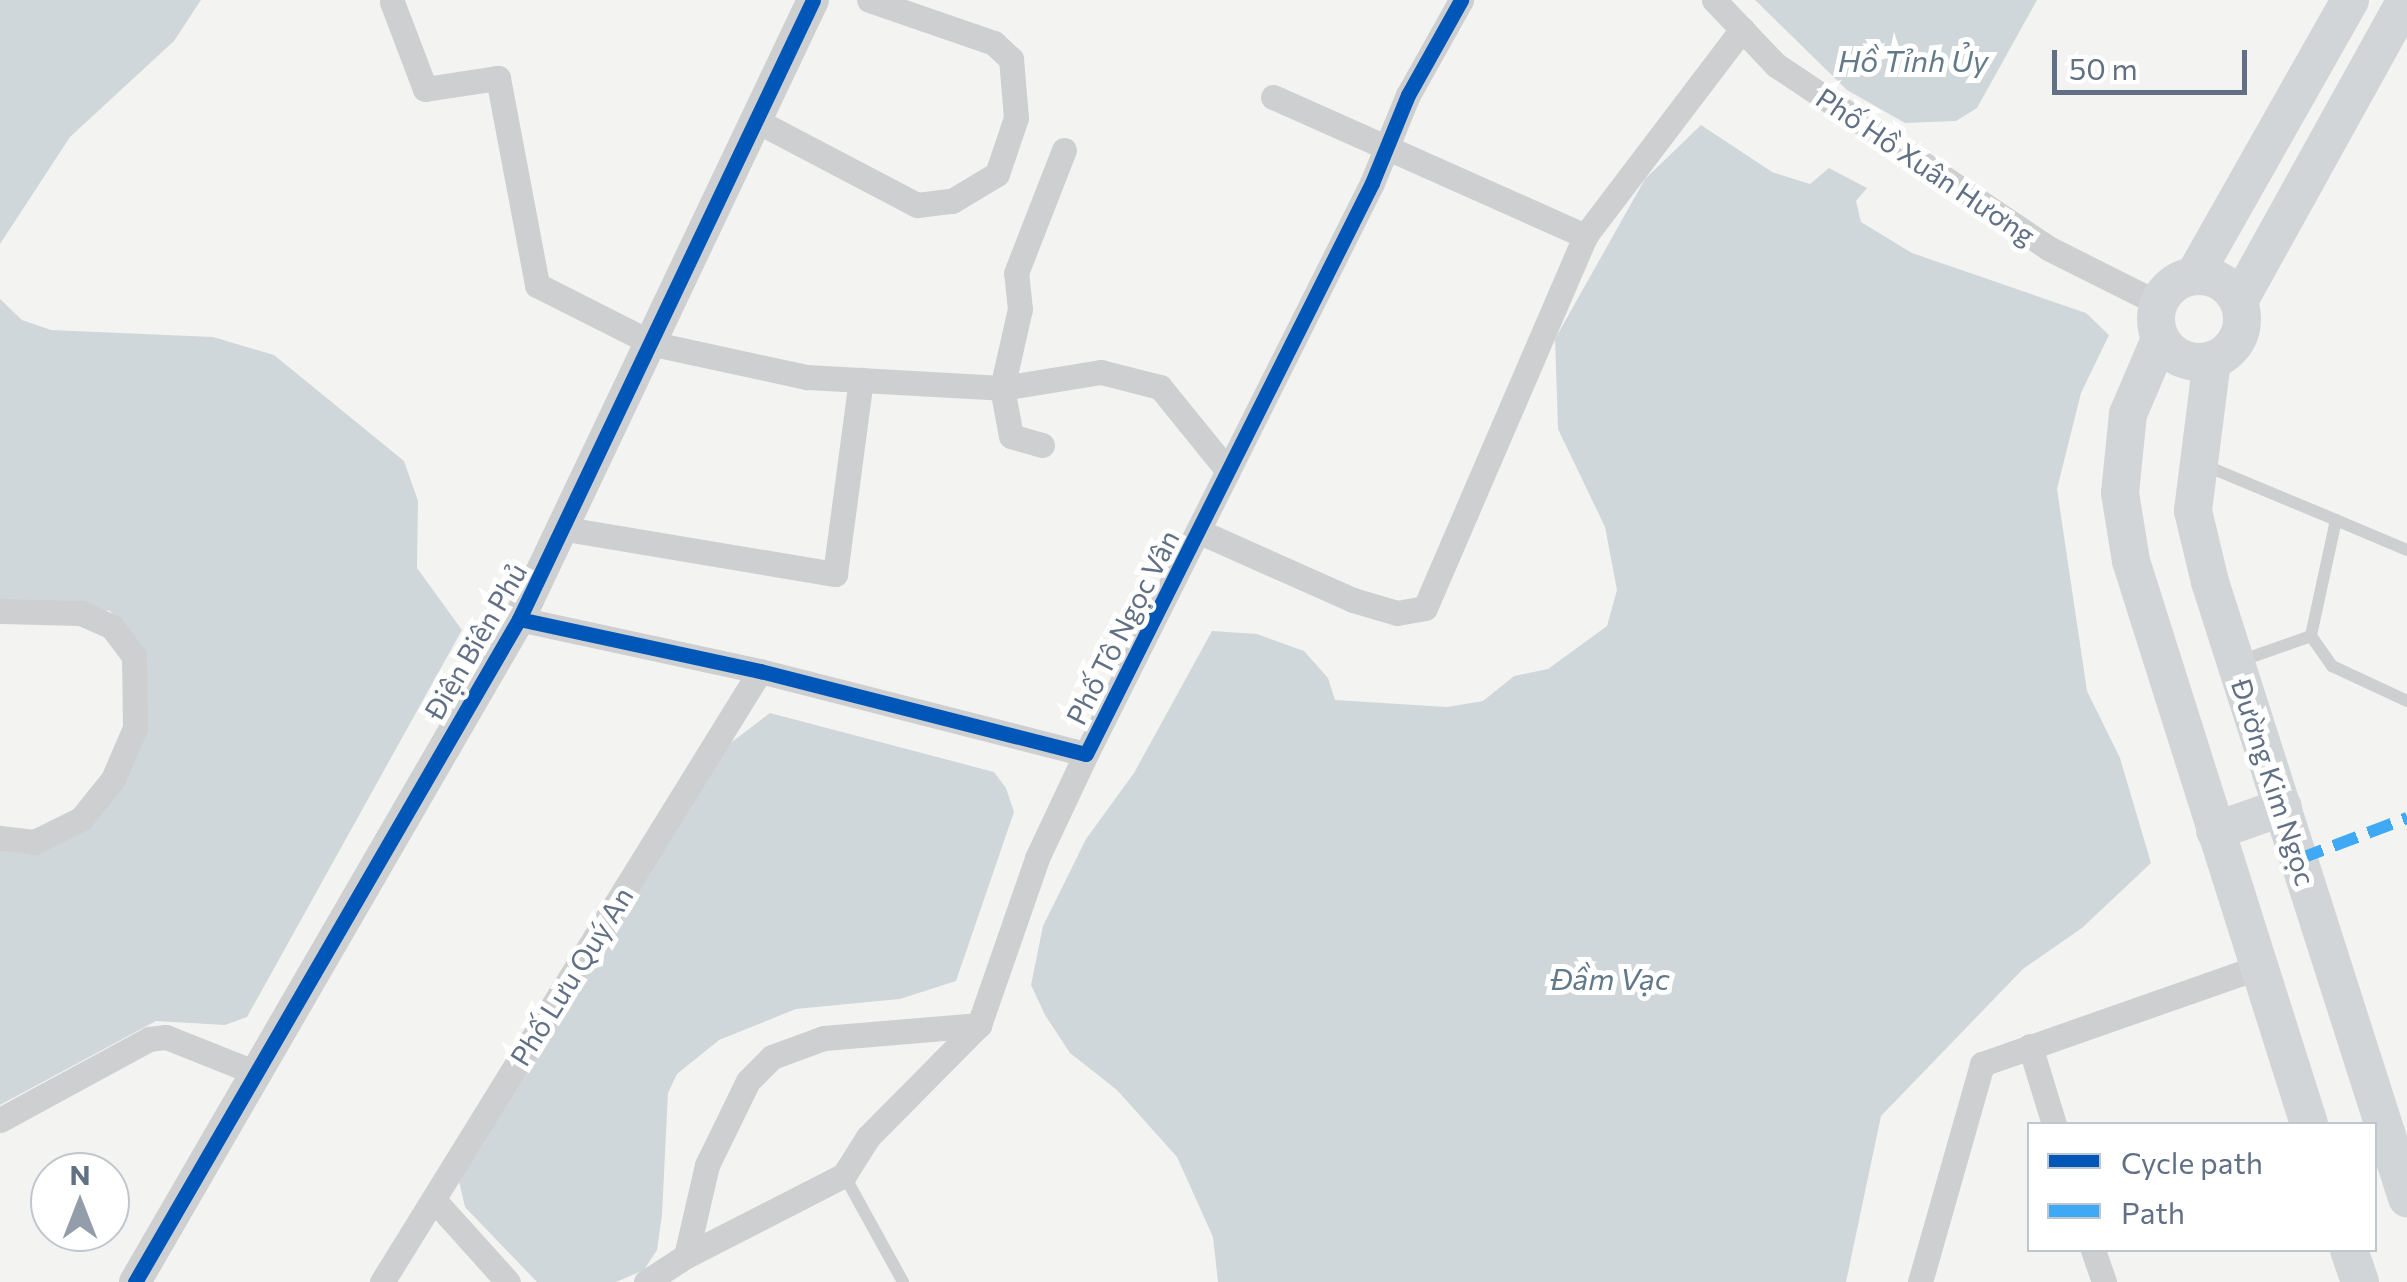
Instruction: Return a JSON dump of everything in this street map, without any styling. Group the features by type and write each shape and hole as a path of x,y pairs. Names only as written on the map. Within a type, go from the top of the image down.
{"main road":[{"path":"2194,276 2350,0"},
{"path":"2160,321 2186,360 2212,360 2237,339 2239,302 2406,0"},
{"path":"2239,302 2221,281 2194,276 2172,284 2128,414 2120,494 2130,561 2308,1122"},
{"name":"Đường Kim Ngọc","path":"2212,360 2196,462 2193,511 2235,663 2407,1198"},
{"path":"2215,831 2283,807"},
{"path":"2350,1252 2360,1282"}],"street":[{"name":"Điện Biên Phủ","path":"135,1282 259,1074 519,619 654,344 813,0"},
{"path":"756,122 917,205 952,201 998,174 1016,118 1011,58 994,43 869,0"},
{"name":"Phố Tô Ngọc Vân","path":"519,619 760,671 1086,754 1461,0"},
{"name":"Phố Hồ Xuân Hương","path":"1714,0 1776,64 2160,321"},
{"path":"392,2 425,89 498,78 538,286 654,344 806,377 1002,388 1101,372 1160,387 1228,471"},
{"path":"1198,531 1353,600 1397,613 1425,608 1585,236 1742,29"},
{"path":"1273,97 1585,236"},
{"path":"1042,445 1011,436 1002,388 1020,309 1016,272 1064,150"},
{"path":"566,529 835,574 861,380"},
{"path":"0,611 82,613 112,626 134,656 135,728 113,780 82,820 34,842 0,838"},
{"name":"Phố Lưu Quý An","path":"382,1282 760,671"},
{"path":"646,1282 686,1256 844,1175 868,1137 978,1025 1037,858 1086,754"},
{"path":"1920,1282 1982,1064 2259,967"},
{"path":"686,1256 707,1165 748,1081 772,1057 824,1038 978,1025"},
{"path":"0,1120 149,1039 166,1037 259,1074"},
{"path":"2030,1046 2053,1122"},
{"path":"435,1200 508,1282"},
{"path":"2095,1252 2104,1282"}],"lane":[{"path":"2196,462 2407,550"},
{"path":"2336,520 2311,636 2332,666 2407,701"},
{"path":"2235,663 2311,636"},
{"path":"844,1175 903,1282"}],"water":[{"path":"0,0 201,0 174,41 70,137 0,244"},
{"name":"Hồ Tỉnh Ủy","path":"1755,0 2037,0 1977,108 1956,121 1905,123 1847,90"},
{"name":"Đầm Vạc","path":"1701,125 1772,172 1810,184 1829,168 1867,188 1856,201 1861,222 1912,253 2086,313 2109,335 2081,393 2057,489 2087,691 2120,758 2151,863 2082,928 2023,969 1881,1116 1846,1282 1218,1282 1213,1237 1177,1157 1117,1090 1070,1053 1045,1015 1031,985 1043,926 1086,839 1134,773 1212,631 1257,634 1304,651 1328,678 1335,700 1447,707 1483,701 1514,676 1548,669 1607,626 1617,590 1605,527 1558,429 1555,339 1645,179"},
{"path":"0,299 22,320 51,330 213,337 274,355 404,461 418,501 417,568 462,630 247,1017 225,1025 156,1021 0,1105 0,846 110,797 142,650 110,611 0,600"},
{"path":"770,713 994,772 1006,788 1014,812 956,981 900,999 796,1009 719,1040 677,1074 668,1093 662,1215 657,1250 644,1270 616,1282 537,1282 465,1207 459,1181 470,1152 728,745"}],"marked path":[{"path":"2299,859 2407,818"}],"cycle path":[{"path":"135,1282 519,619 813,0"},
{"path":"519,619 760,671 1086,754 1372,183 1408,95 1461,0"}]}
